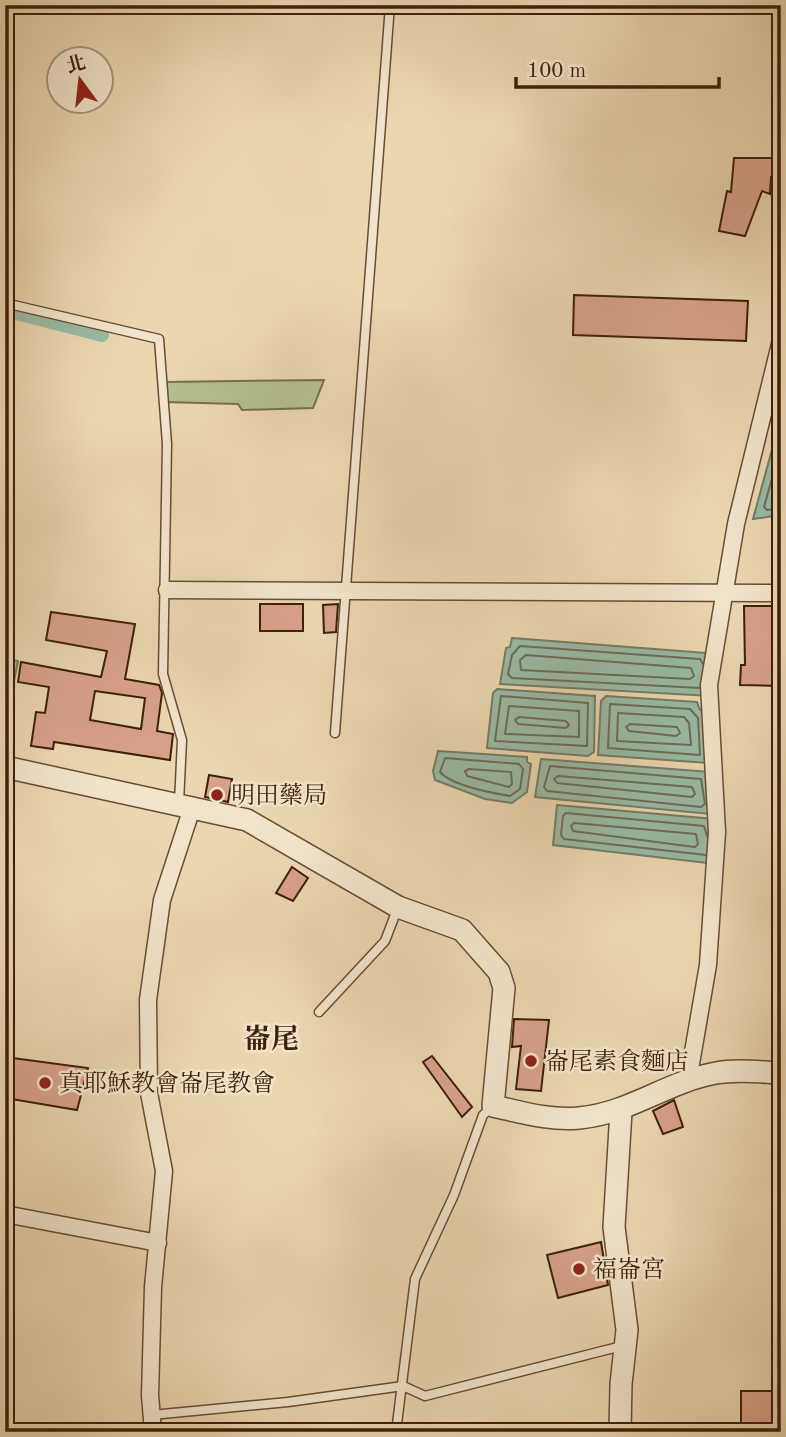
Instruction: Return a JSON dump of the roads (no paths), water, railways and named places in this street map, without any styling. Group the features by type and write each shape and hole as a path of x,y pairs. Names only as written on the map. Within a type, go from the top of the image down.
{"street":[{"path":"688,1081 708,965 717,832 709,685 723,593 756,436 781,340"},
{"path":"167,590 781,593"},
{"path":"5,767 247,820 398,907 462,930 499,972 505,988 494,1106 544,1117 577,1119 621,1111 688,1081 718,1073 781,1073"},
{"path":"153,1432 153,1287 164,1171 149,1093 148,1000 162,900 185,807"},
{"path":"620,1432 627,1330 614,1227 621,1111"},
{"path":"5,1214 158,1243"}],"lane":[{"path":"335,733 390,5"},
{"path":"5,303 159,338 167,444 167,590 162,626 163,674 182,740 185,807"},
{"path":"319,1012 385,941 398,907"},
{"path":"396,1432 415,1279 454,1195 484,1115 494,1106"},
{"path":"152,1415 288,1402 403,1386 425,1396 625,1346"}],"water":[{"path":"776,435 781,435 781,515 753,519"},
{"path":"512,638 706,653 710,656 710,696 500,684 506,648 510,647"},
{"path":"5,658 18,661 11,697 5,696"},
{"path":"497,689 595,696 594,752 588,756 487,748 493,693"},
{"path":"606,696 697,702 700,710 704,711 708,763 598,755 601,701"},
{"path":"438,751 527,757 527,762 531,764 527,792 512,803 485,799 435,780 433,771"},
{"path":"541,759 710,772 710,814 535,797"},
{"path":"557,805 714,819 707,863 553,845"}],"waterway":[{"path":"5,310 102,335"}],"place":[{"name":"明田藥局","path":"217,795"},
{"name":"崙尾素食麵店","path":"531,1061"},
{"name":"真耶穌教會崙尾教會","path":"45,1083"},
{"name":"福崙宮","path":"579,1269"}],"district":[{"name":"崙尾","path":"271,1038"}]}
